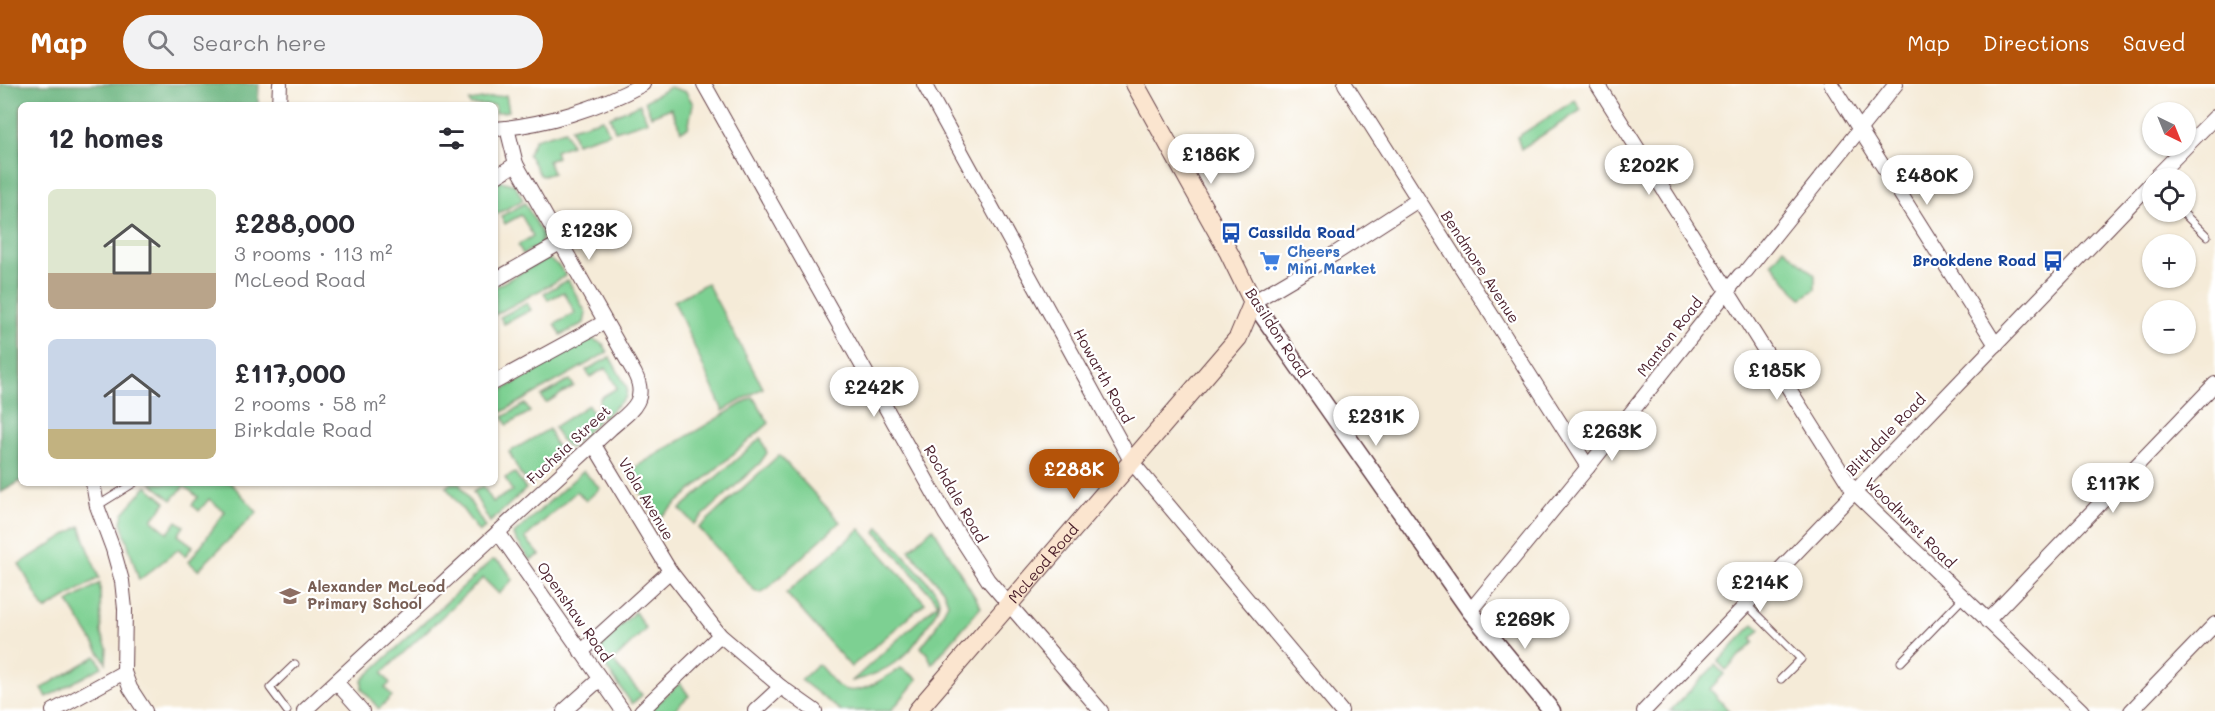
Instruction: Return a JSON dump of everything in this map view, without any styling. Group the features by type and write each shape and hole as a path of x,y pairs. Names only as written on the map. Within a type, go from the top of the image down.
{"main road":[{"name":"Basildon Road","path":"1135,84 1229,253 1253,302"},
{"name":"McLeod Road","path":"917,711 1238,338 1253,302"}],"street":[{"path":"279,102 280,84"},
{"path":"498,380 605,322 516,164 501,129 546,120 599,104 643,84"},
{"name":"Rochdale Road","path":"704,84 946,515 1007,605 1101,711"},
{"name":"Howarth Road","path":"924,84 1131,461 1341,711"},
{"name":"Bendmore Avenue","path":"1344,84 1588,467"},
{"name":"Woodhurst Road","path":"1597,84 1854,492 2082,711"},
{"path":"1831,84 1996,345"},
{"name":"Manton Road","path":"1470,612 1896,84"},
{"name":"Blithdale Road","path":"2166,168 2215,117"},
{"path":"498,175 516,164"},
{"name":"Blithdale Road","path":"1644,711 2142,192"},
{"path":"1253,302 1336,253 1418,200"},
{"path":"498,278 560,243"},
{"name":"Basildon Road","path":"1253,302 1470,612 1552,711"},
{"name":"Fuchsia Street","path":"304,711 630,411 640,395 640,383 605,322"},
{"path":"1988,621 2215,384"},
{"name":"Viola Avenue","path":"594,445 670,571 720,635 781,687 815,711"},
{"path":"94,486 97,506 122,581 125,609 124,672 130,688 145,711"},
{"name":"Openshaw Road","path":"498,532 623,711"},
{"path":"581,652 670,571"},
{"path":"2131,711 2215,624"},
{"path":"641,711 720,635"},
{"path":"53,711 124,672"},
{"path":"564,711 600,679"},
{"path":"336,682 362,711"},
{"path":"755,711 781,687"}],"lane":[{"path":"2192,222 2207,236"},
{"path":"97,506 131,486"},
{"path":"1901,662 1963,598"},
{"path":"1746,604 1801,659 1781,679"},
{"path":"287,711 270,688 295,664"}],"green space":[{"path":"0,84 259,84 258,102 18,102 18,483 0,493"},
{"path":"670,87 686,92 693,104 688,128 681,131 671,108 651,116 645,101"},
{"path":"506,95 509,111 498,113 498,102 469,101"},
{"path":"1575,100 1581,110 1521,149 1517,137"},
{"path":"640,104 647,121 615,131 610,117"},
{"path":"603,119 609,133 576,143 571,128"},
{"path":"565,130 571,145 555,151 557,157 548,161 553,173 540,175 528,154 535,139"},
{"path":"501,181 515,185 523,200 498,213 498,183"},
{"path":"525,203 543,236 540,245 523,254 518,245 533,236 521,215 505,224 501,216"},
{"path":"1784,248 1815,275 1815,289 1802,298 1772,263"},
{"path":"547,258 559,266 566,276 498,313 498,285"},
{"path":"568,280 586,313 584,323 561,335 555,324 575,313 564,292 548,300 544,293"},
{"path":"707,283 763,388 723,411 674,301"},
{"path":"527,303 531,310 504,324 500,317"},
{"path":"588,337 603,344 608,352 498,414 498,392 537,371 540,363"},
{"path":"610,357 627,388 626,397 603,418 598,412 600,398 617,388 606,368 590,377 586,370"},
{"path":"570,380 574,386 546,403 541,396"},
{"path":"753,397 769,423 657,520 629,471"},
{"path":"525,404 530,412 507,425 503,417"},
{"path":"588,405 598,421 570,448 560,439 554,427"},
{"path":"549,429 555,444 563,454 530,485 520,473 509,452"},
{"path":"761,438 767,453 760,463 694,524 680,509"},
{"path":"779,455 840,522 760,593 754,590 699,528"},
{"path":"583,471 600,488 586,501 577,491 525,538 540,555 530,560 514,534"},
{"path":"515,473 526,489 490,522 473,492 483,486 493,502 512,491 505,478"},
{"path":"147,486 166,502 152,520 168,533 177,521 184,526 178,535 193,546 185,556 179,549 139,580 121,522 123,513"},
{"path":"155,486 184,486 172,500"},
{"path":"184,486 234,486 257,512 198,570 189,562 225,512 209,499 199,511 192,505 198,497"},
{"path":"461,486 485,527 479,532 446,487"},
{"path":"80,526 99,578 45,610 19,564"},
{"path":"879,527 934,589 939,602 929,624 904,656 876,673 852,681 938,603 876,532"},
{"path":"933,528 981,607 932,664 921,647 934,630 948,603 943,590 909,550"},
{"path":"860,529 925,603 851,667 786,593"},
{"path":"492,560 502,564 513,580 499,594 483,578 382,673 390,683 385,688 392,696 379,709 362,689 362,680"},
{"path":"100,583 101,634 107,648 106,663 68,602"},
{"path":"635,612 646,629 613,661 642,695 632,704 594,650"},
{"path":"1754,624 1760,629 1751,639 1754,642 1726,670 1718,662"},
{"path":"96,656 102,667 47,697 42,688"},
{"path":"818,664 835,684 846,690 871,686 901,668 918,679 891,711 841,711 801,680"},
{"path":"1715,665 1724,674 1710,689 1729,711 1670,711"},
{"path":"680,683 689,696 673,711 649,711"}],"place":[{"name":"Cassilda Road","path":"1231,233"},
{"name":"Cheers Mini Market","path":"1270,261"},
{"name":"Brookdene Road","path":"2053,261"},
{"name":"Alexander McLeod Primary School","path":"290,596"}]}
